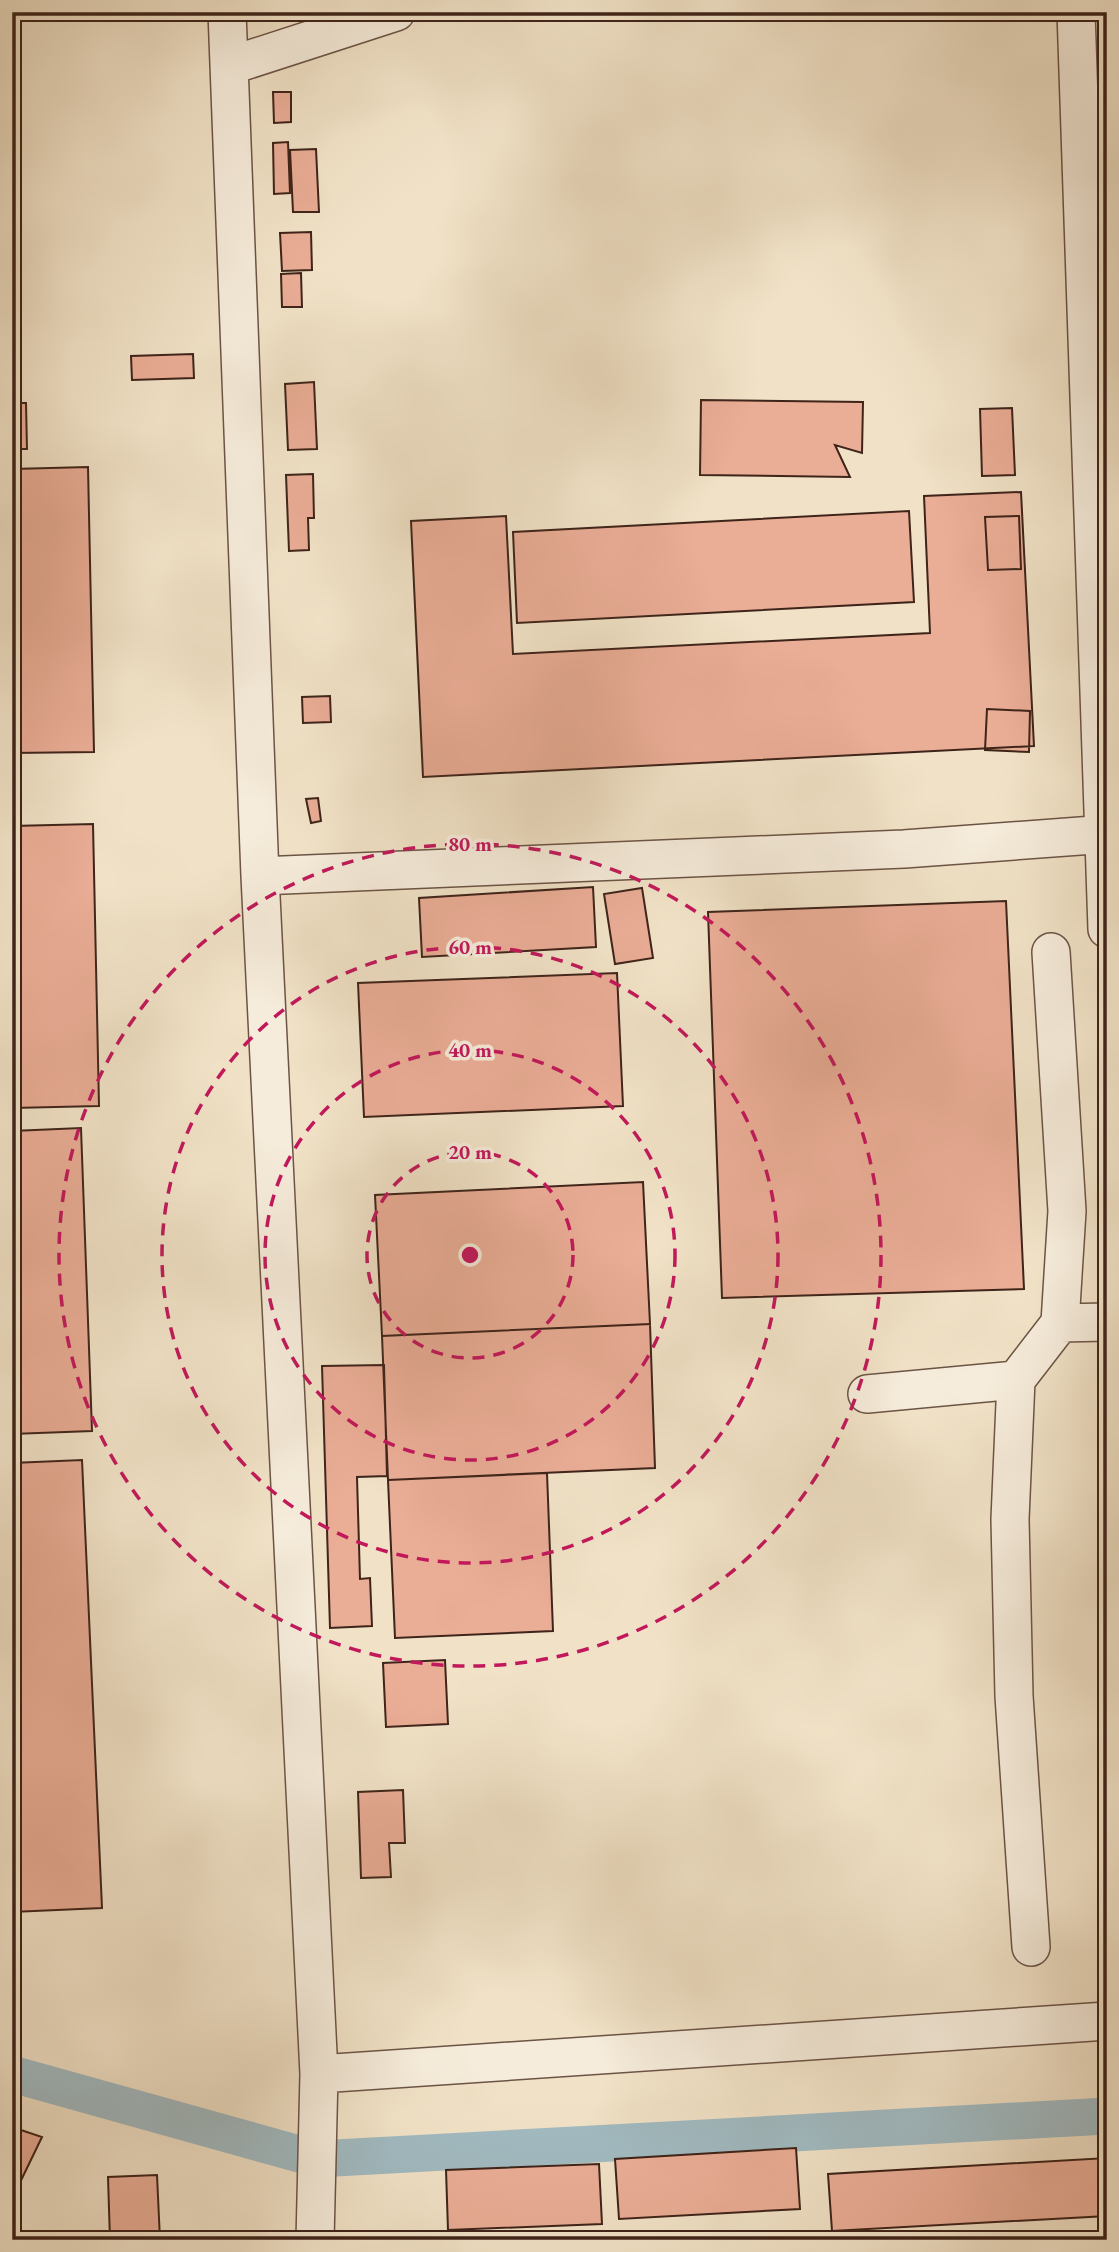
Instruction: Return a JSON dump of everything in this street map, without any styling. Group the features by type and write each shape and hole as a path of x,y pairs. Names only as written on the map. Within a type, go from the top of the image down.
{"lane":[{"path":"227,12 260,876 319,2074 315,2240"},
{"path":"229,66 396,12"},
{"path":"1076,12 1107,929"},
{"path":"260,876 890,850 1105,834"},
{"path":"1031,1947 1014,1696 1010,1519 1016,1380 1059,1323 1068,1211 1051,952"},
{"path":"1059,1323 1107,1322"},
{"path":"866,1394 1016,1380"},
{"path":"319,2074 1107,2021"}],"building":[{"path":"12,12 17,12 21,305 12,305"},
{"path":"273,92 291,92 291,122 274,123"},
{"path":"288,142 290,193 274,194 273,143"},
{"path":"316,149 319,212 293,212 290,150"},
{"path":"311,232 312,270 282,271 280,233"},
{"path":"301,273 302,307 282,307 281,274"},
{"path":"193,354 194,378 132,380 131,356"},
{"path":"314,382 317,449 288,450 285,384"},
{"path":"701,400 863,402 862,453 835,445 850,477 700,475"},
{"path":"12,403 26,403 27,449 12,449"},
{"path":"1012,408 1015,475 982,476 980,409"},
{"path":"88,467 94,752 12,753 12,469"},
{"path":"313,474 314,518 308,518 309,550 289,551 286,475"},
{"path":"1021,492 1034,746 423,777 411,521 506,516 513,654 930,633 924,496"},
{"path":"909,511 914,602 517,623 513,532"},
{"path":"1019,516 1021,569 988,570 985,517"},
{"path":"330,696 331,722 303,723 302,697"},
{"path":"987,709 1030,711 1029,752 985,750"},
{"path":"318,798 321,821 311,823 306,799"},
{"path":"93,824 99,1106 12,1108 12,826"},
{"path":"593,887 596,947 422,957 419,898"},
{"path":"642,888 653,958 615,964 604,894"},
{"path":"1006,901 1024,1289 722,1298 708,912"},
{"path":"617,973 623,1106 364,1117 358,983"},
{"path":"81,1128 92,1431 12,1434 12,1131"},
{"path":"643,1182 650,1324 382,1336 375,1195"},
{"path":"650,1324 655,1468 388,1480 382,1336"},
{"path":"384,1365 387,1476 357,1477 360,1579 370,1578 372,1626 330,1628 322,1366"},
{"path":"82,1460 102,1908 12,1912 12,1463"},
{"path":"547,1473 553,1631 395,1638 388,1480"},
{"path":"445,1660 448,1724 386,1727 383,1663"},
{"path":"403,1790 405,1843 389,1843 391,1877 361,1878 358,1792"},
{"path":"12,2127 42,2137 12,2199"},
{"path":"796,2148 800,2209 619,2219 615,2159"},
{"path":"1107,2158 1107,2216 832,2231 828,2174"},
{"path":"599,2164 602,2224 448,2230 446,2170"},
{"path":"157,2175 160,2240 110,2240 108,2177"}],"waterway":[{"path":"12,2074 317,2159 1107,2116"}]}
